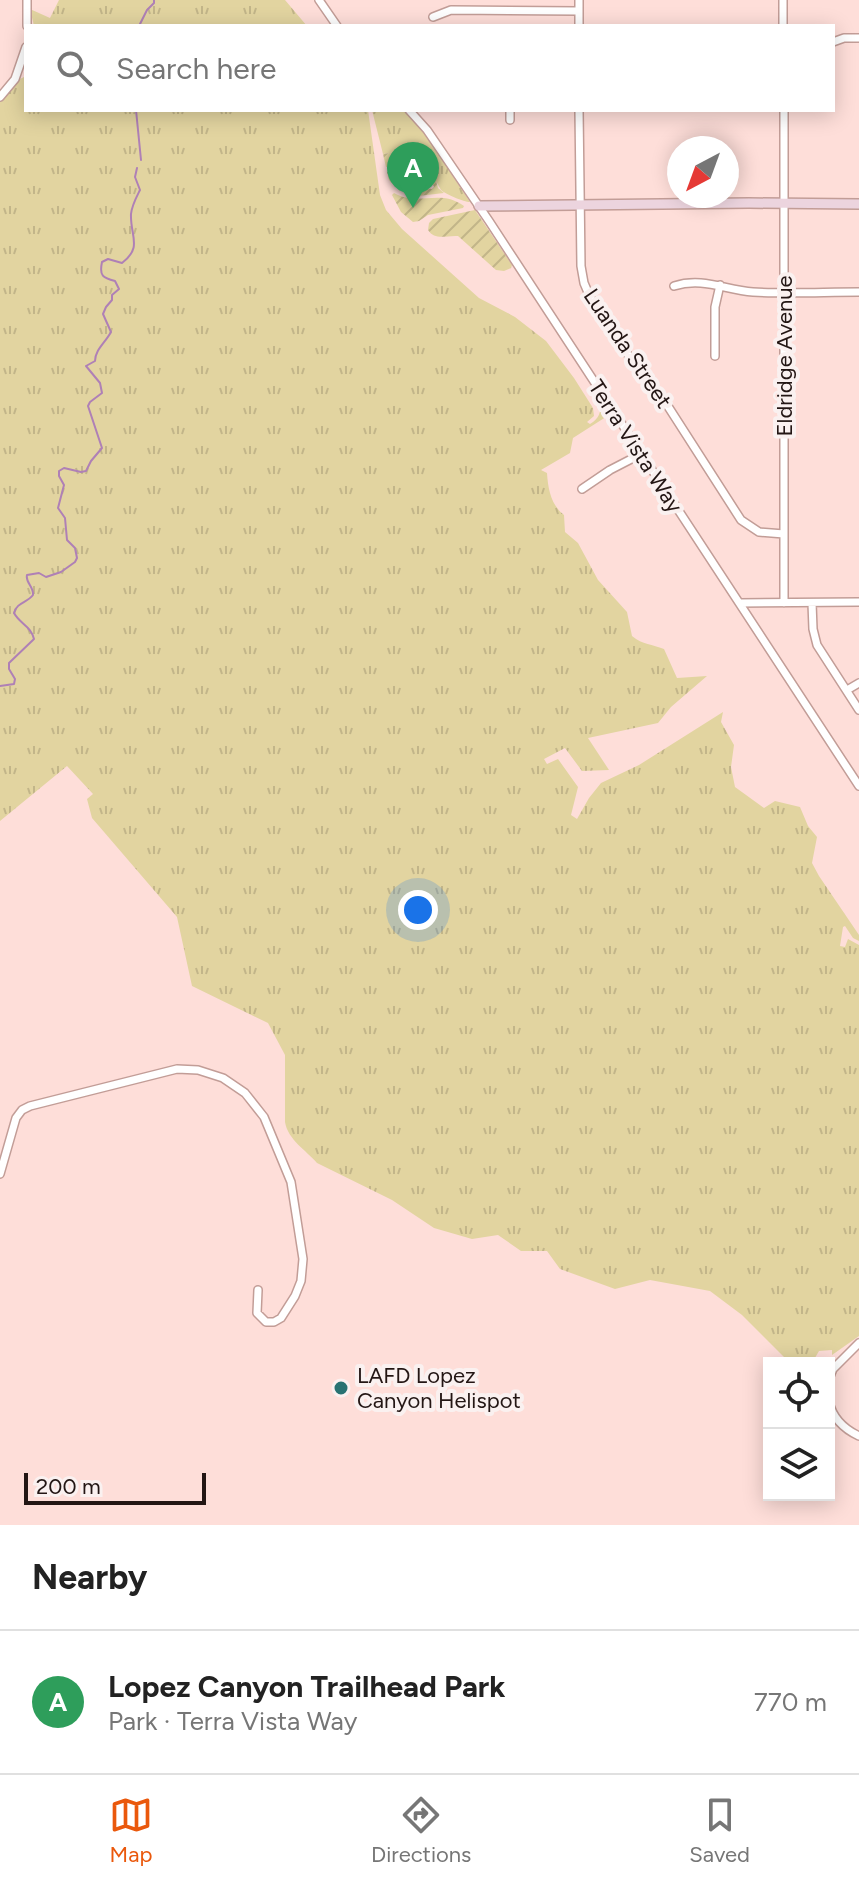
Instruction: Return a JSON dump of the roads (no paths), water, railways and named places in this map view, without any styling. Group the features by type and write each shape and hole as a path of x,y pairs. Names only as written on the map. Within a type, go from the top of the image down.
{"street":[{"path":"27,0 27,24"},
{"path":"319,0 336,24"},
{"path":"579,0 579,24"},
{"path":"783,0 783,24"},
{"path":"433,17 451,10 578,11"},
{"path":"835,41 859,38"},
{"path":"0,97 15,79 24,53"},
{"name":"Terra Vista Way","path":"411,112 427,130 479,206 859,786"},
{"path":"510,112 510,120"},
{"name":"Luanda Street","path":"579,112 581,266 590,297 640,373 662,397 741,520 759,532 784,534"},
{"name":"Eldridge Avenue","path":"784,112 784,603"},
{"path":"479,206 859,204"},
{"path":"674,286 689,282 749,292 859,292"},
{"path":"715,356 715,307 720,285"},
{"path":"582,489 641,454"},
{"path":"740,603 859,602"},
{"path":"812,603 817,645 859,710"},
{"path":"847,690 859,683"},
{"path":"0,1174 16,1118 30,1106 177,1069 198,1070 223,1078 245,1093 264,1117 291,1182 303,1259 301,1281 281,1318 274,1322 266,1322 257,1313 258,1290"},
{"path":"835,1367 859,1343"},
{"path":"835,1418 859,1436"}],"waterway":[{"path":"140,24 154,0"},
{"path":"136,112 141,160"},
{"path":"0,686 14,684 9,663 34,639 14,613 33,595 27,575 39,573 46,577 61,572 77,558 75,548 67,540 65,518 58,508 64,485 59,471 64,468 86,471 102,448 88,406 102,393 100,383 86,366 95,361 98,350 111,332 103,314 112,295 119,289 115,281 103,276 102,262 108,259 122,263 134,246 131,214 140,190 135,177 137,168"}],"place":[{"name":"Lopez Canyon Trailhead Park","path":"413,208"},
{"name":"LAFD Lopez Canyon Helispot","path":"341,1388"}]}
